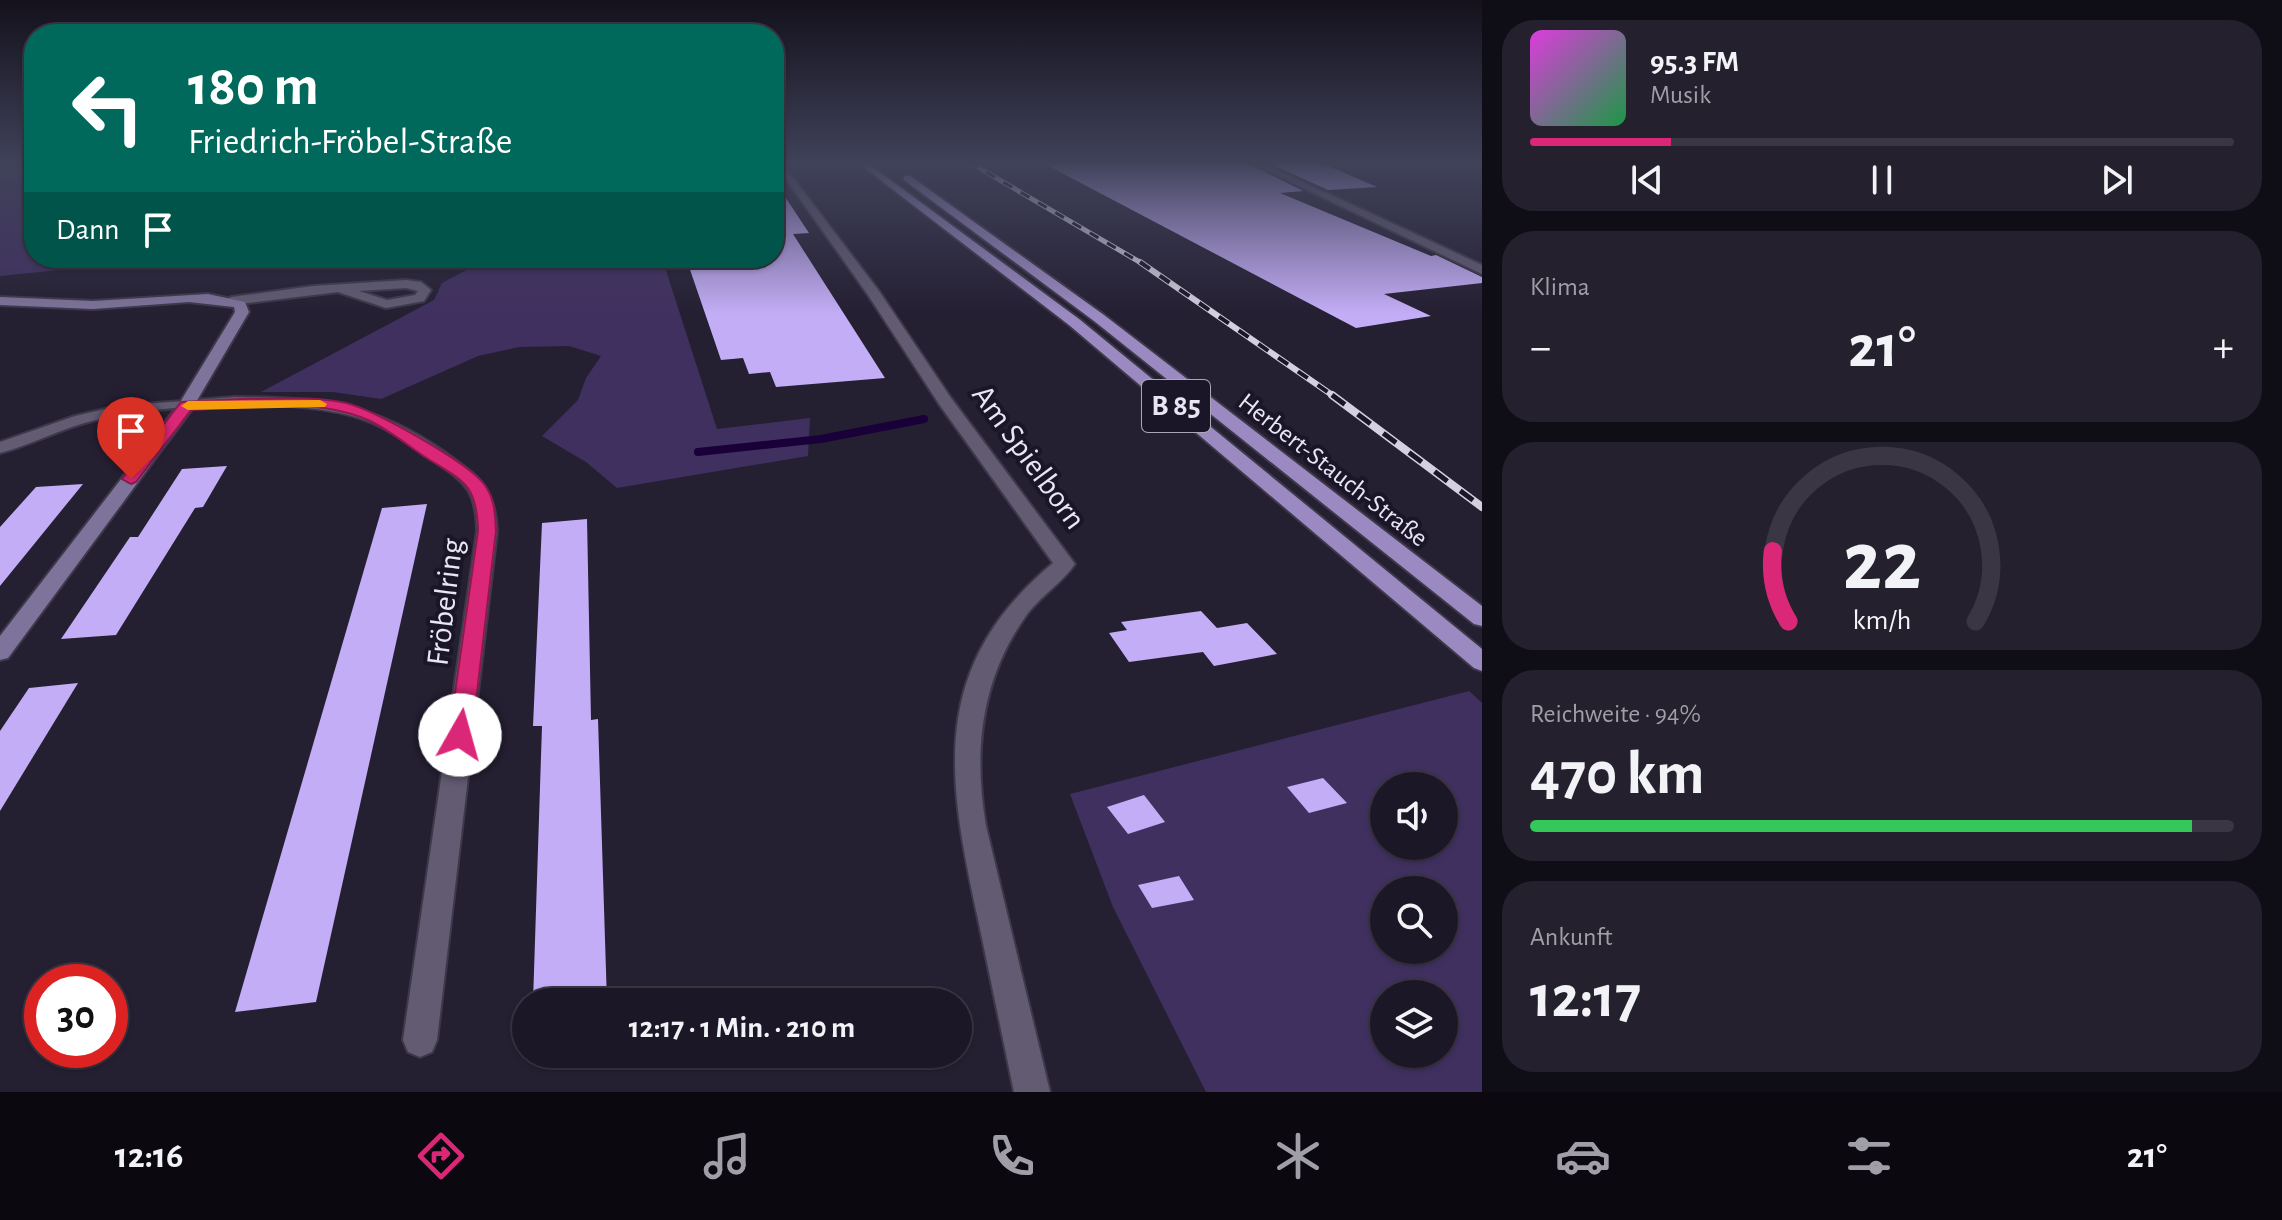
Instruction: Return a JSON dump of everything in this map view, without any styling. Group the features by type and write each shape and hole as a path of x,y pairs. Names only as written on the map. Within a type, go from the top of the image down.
{"main road":[{"name":"Herbert-Stauch-Straße","path":"929,213 1074,322 1482,662"},
{"name":"Herbert-Stauch-Straße","path":"954,213 1099,318 1482,618"}],"street":[{"name":"Am Spielborn","path":"814,213 874,294 945,401 1065,564 1049,576 1007,623 974,694 965,768 973,832 1032,1092"},
{"path":"1361,213 1482,270"},
{"path":"0,301 102,305 196,299 231,301 341,289 406,284 425,290 419,298 386,304 341,289"},
{"path":"0,652 186,406 239,320 240,305 231,301"},
{"name":"Fröbelring","path":"0,448 94,415 186,406 312,403 345,407 375,418 476,485 486,503 487,531 420,1040"}],"shaded area":[{"path":"0,213 24,213 24,268 80,268 0,276"},
{"path":"470,268 665,268 717,429 810,418 808,456 617,488 586,462 542,436 578,400 586,378 601,356 569,346 519,347 478,356 381,399 333,392 261,392 434,300 442,283"},
{"path":"1469,691 1482,703 1482,1092 1206,1092 1113,907 1070,794"}],"building":[{"path":"784,213 796,213 809,233 793,234 885,378 776,387 770,372 749,374 743,358 721,360 689,268 784,268"},
{"path":"1138,213 1328,213 1431,256 1436,255 1482,277 1482,283 1384,294 1431,316 1356,328"},
{"path":"227,466 203,507 195,508 116,635 61,639 130,537 138,537 182,469"},
{"path":"83,484 0,586 0,527 36,487"},
{"path":"427,504 316,1002 235,1012 382,508"},
{"path":"587,519 591,720 598,719 607,988 533,988 542,726 533,726 542,523"},
{"path":"1201,611 1217,628 1247,623 1277,654 1214,666 1203,652 1129,662 1109,633 1127,630 1121,622"},
{"path":"78,683 0,811 0,731 29,688"},
{"path":"1323,778 1347,803 1309,813 1287,787"},
{"path":"1144,795 1165,822 1128,834 1107,807"},
{"path":"1179,876 1194,900 1152,908 1138,885"}],"waterway":[{"path":"698,452 821,439 924,419"}],"railway":[{"path":"1056,213 1142,264"},
{"path":"1142,264 1335,397"},
{"path":"1332,395 1482,507"}],"slow traffic":[{"path":"188,406 320,404"}],"route":[{"path":"131,479 186,406 242,403 312,403 345,407 375,418 460,472 476,485 486,503 487,531 460,735"}]}
